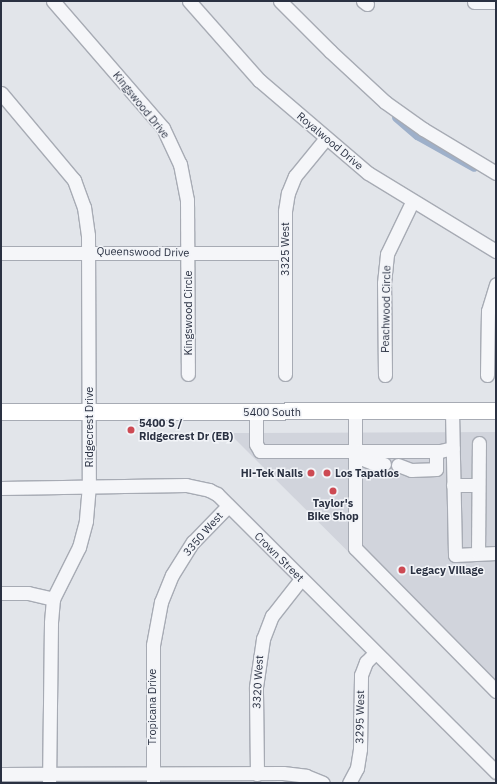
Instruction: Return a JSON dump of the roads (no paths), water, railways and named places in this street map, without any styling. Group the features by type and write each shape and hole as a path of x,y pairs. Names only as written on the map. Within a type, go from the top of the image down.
{"main road":[{"name":"5400 South","path":"1,412 496,411"}],"street":[{"name":"Kingswood Drive","path":"53,1 163,128 173,145 185,183 188,252"},
{"name":"Royalwood Drive","path":"190,1 259,80 368,173 412,202 496,252"},
{"path":"280,1 330,51 385,102 423,129 496,173"},
{"path":"474,2 496,2"},
{"name":"Ridgecrest Drive","path":"1,93 74,180 84,207 88,252 89,485 86,521 79,547 53,600 51,623 49,778"},
{"name":"3325 West","path":"285,374 285,253 288,193 295,176 326,138"},
{"name":"Peachwood Circle","path":"385,375 384,283 387,254 412,202"},
{"name":"Kingswood Circle","path":"188,252 188,374"},
{"name":"Queenswood Drive","path":"1,253 285,253"},
{"path":"487,375 488,311 496,284"},
{"path":"355,411 355,548 496,691"},
{"path":"452,411 455,555 496,553"},
{"path":"256,412 256,444 260,452 355,454 436,451 452,448"},
{"path":"478,553 479,443"},
{"path":"398,465 411,470 436,469 436,451"},
{"path":"355,454 373,463 384,464"},
{"name":"Crown Street","path":"1,488 89,485 200,486 216,494 496,772"},
{"path":"453,485 478,485"},
{"name":"3350 West","path":"154,630 161,602 182,558 193,542 228,506"},
{"name":"3320 West","path":"257,774 256,687 262,639 272,616 301,580"},
{"path":"1,592 28,593 53,600"},
{"name":"Tropicana Drive","path":"153,779 154,630"},
{"name":"3295 West","path":"349,783 357,768 360,749 361,675 366,662 376,653"},
{"path":"1,774 49,778 153,779 257,774 306,776 323,783"}],"waterway":[{"path":"396,117 417,135 474,167"}],"place":[{"name":"5400 S / Ridgecrest Dr (EB)","path":"131,430"},
{"name":"Hi-Tek Nails","path":"311,473"},
{"name":"Los Tapatios","path":"327,473"},
{"name":"Taylor's Bike Shop","path":"333,491"},
{"name":"Legacy Village","path":"402,570"}]}
